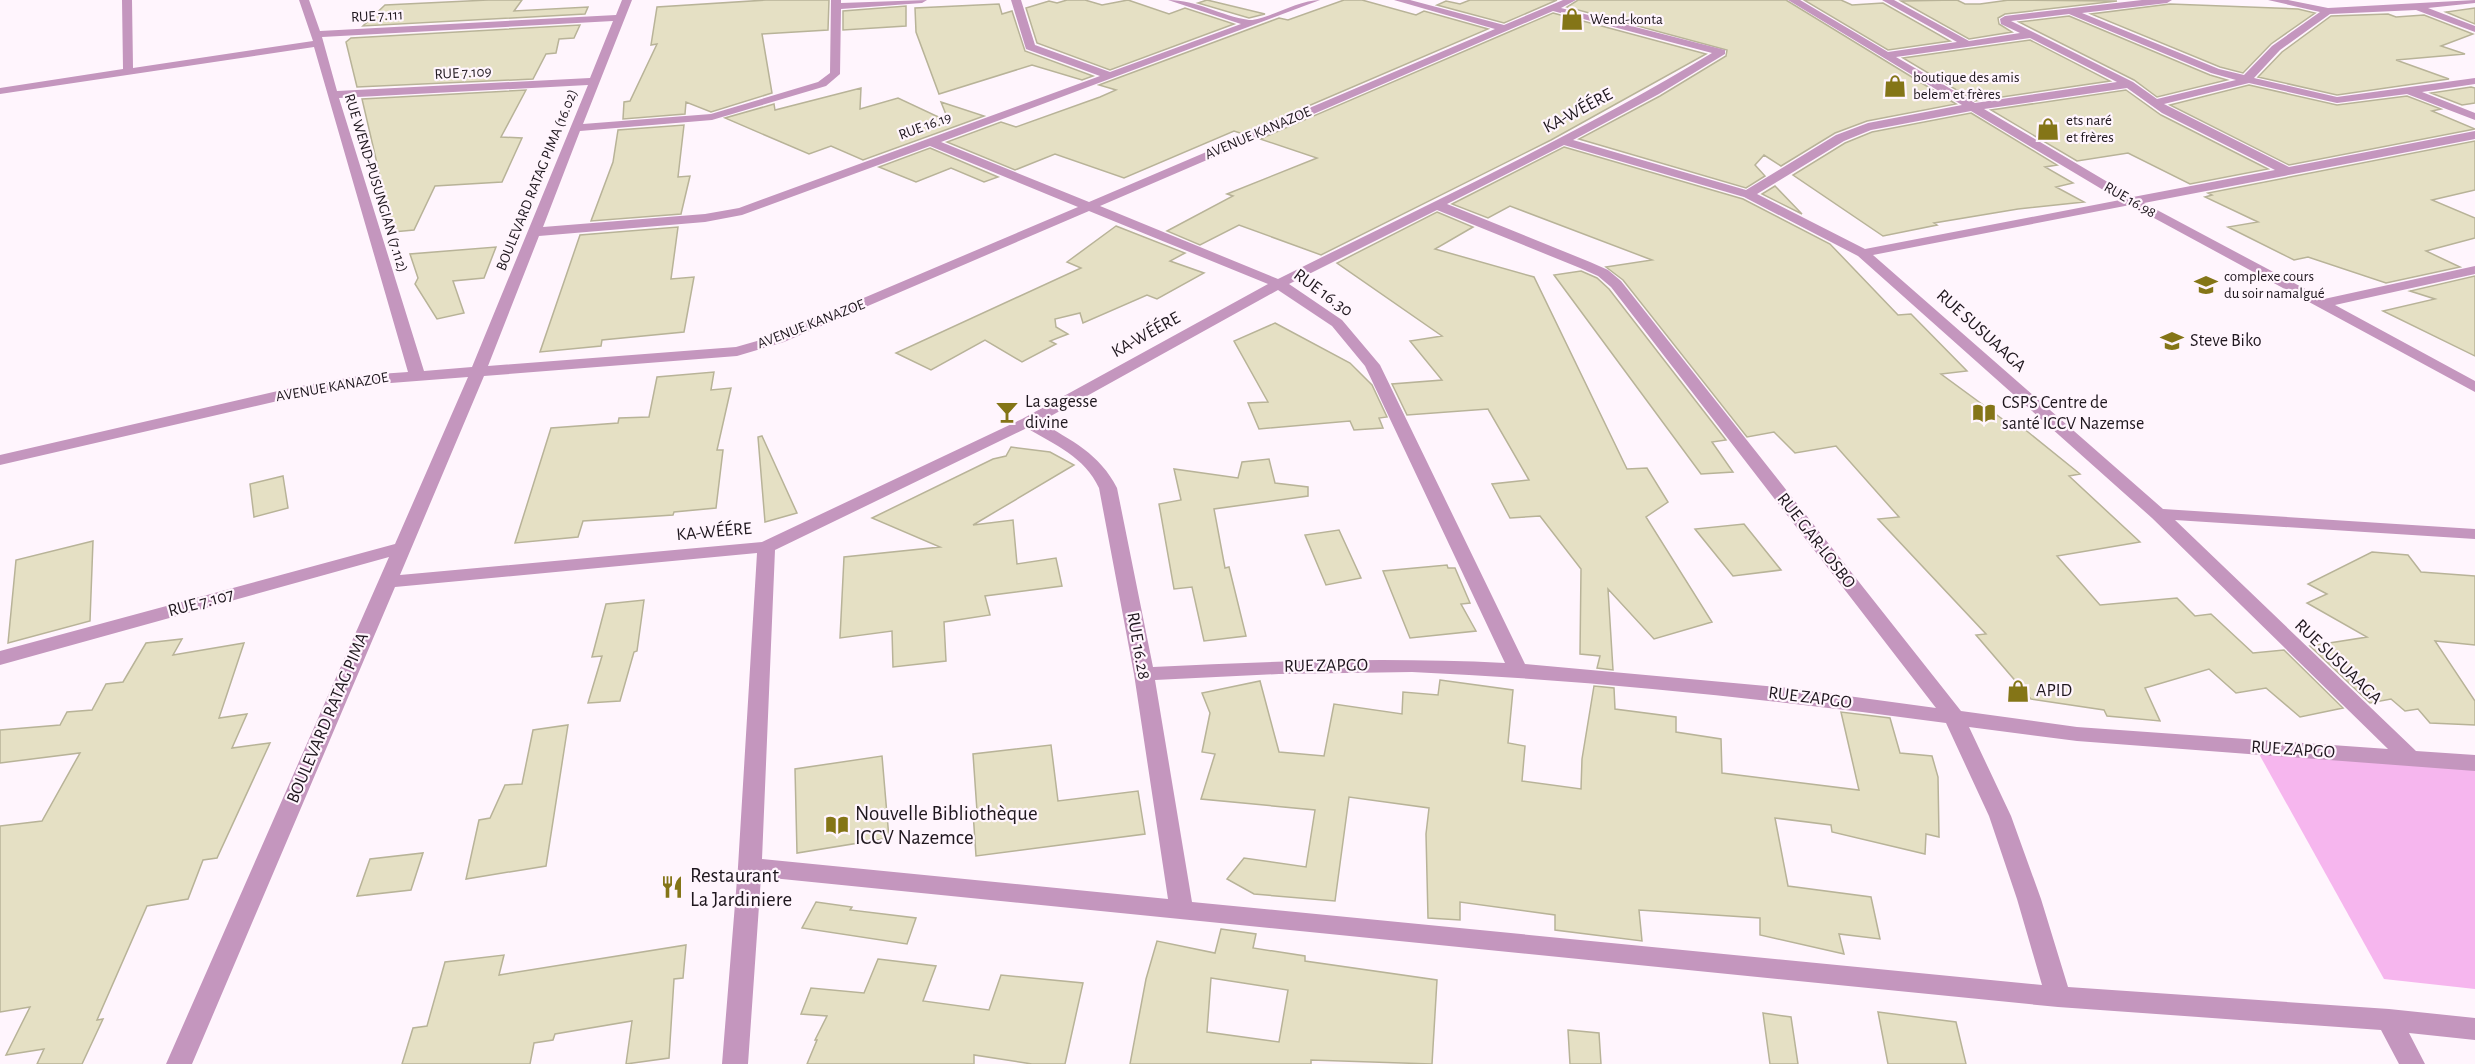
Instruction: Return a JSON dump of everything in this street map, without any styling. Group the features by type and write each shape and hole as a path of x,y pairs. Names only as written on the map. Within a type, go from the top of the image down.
{"street":[{"path":"127,0 128,72"},
{"name":"RUE WEND-PUSUNGIAN (7.112)","path":"304,0 318,39 332,96 417,375"},
{"name":"BOULEVARD RATAG PIMA (16.02)","path":"478,372 627,0"},
{"path":"574,128 712,117 822,84 835,74 836,3 922,0"},
{"path":"1016,0 1030,47 1111,76"},
{"path":"1173,0 1250,23"},
{"name":"RUE 16.19","path":"534,232 725,215 1315,0"},
{"path":"1399,0 1504,28"},
{"name":"AVENUE KANAZOE","path":"0,460 295,392 365,380 737,351 821,323 1571,0"},
{"name":"RUE 16.98","path":"1793,0 2131,201 2475,387"},
{"path":"1887,0 1968,44"},
{"path":"2167,0 2051,12 2005,19 2005,22 2129,84 2154,103 2287,171"},
{"path":"2273,0 2328,11 2415,7 2475,0"},
{"path":"2397,0 2475,28"},
{"path":"2036,4 2051,12"},
{"name":"KA-WÉÉRE","path":"387,582 766,547 1028,422 1279,284 1563,141 1655,92 1721,52 1551,8"},
{"path":"2069,11 2181,60 2245,81 2305,95 2337,100 2475,81"},
{"path":"2154,103 2245,81 2276,48 2328,11"},
{"name":"RUE 7.111","path":"0,91 128,72 318,39 619,18"},
{"path":"1888,55 2031,35"},
{"name":"RUE 7.109","path":"332,96 595,81"},
{"path":"1748,194 1840,138 1868,127 1933,112 1976,108 2129,84"},
{"path":"2409,90 2475,117"},
{"path":"1863,252 2475,135"},
{"name":"RUE 16.30","path":"928,141 1279,284 1336,323 1372,365 1518,670"},
{"name":"RUE SUSUAAGA","path":"1563,141 1748,194 1863,252 2158,514 2410,759"},
{"name":"RUE GAR-LOSBO","path":"1437,205 1603,273 1616,284 1954,717 2000,816 2030,899 2058,997"},
{"path":"2322,304 2475,270"},
{"name":"BOULEVARD RATAG PIMA","path":"179,1064 478,372"},
{"name":"RUE 16.28","path":"1028,422 1091,460 1103,472 1144,674 1182,911"},
{"path":"2158,514 2475,534"},
{"path":"735,1064 750,867 766,547"},
{"name":"RUE 7.107","path":"0,658 401,548"},
{"name":"RUE ZAPGO","path":"1144,674 1279,667 1412,665 1518,670 1789,695 2077,734 2475,764"},
{"path":"750,867 2058,997 2389,1020 2475,1029"},
{"path":"2389,1020 2412,1064"}],"shaded area":[{"path":"2254,745 2475,765 2475,989 2384,979"}],"building":[{"path":"522,0 514,11 588,7 585,14 363,26 385,5"},
{"path":"766,0 829,0 828,30 762,34 772,93 711,112 686,102 685,114 623,119 624,102 630,101 657,44 651,45 657,7"},
{"path":"1067,0 1085,0 1102,5 1128,0 1169,14 1185,8 1234,24 1110,70 1037,43 1026,8 1049,1 1057,3"},
{"path":"1207,0 1265,14 1249,18 1198,3"},
{"path":"1344,0 1362,0 1416,15 1424,11 1488,29 1243,134 1234,131 1124,178 1055,154 1015,170 947,142 1001,122 1016,127 1100,97 1116,90 1099,85 1279,18 1288,20"},
{"path":"1470,0 1557,0 1504,23 1437,5 1446,1 1460,4"},
{"path":"1578,0 1786,0 1956,104 1867,121 1835,133 1781,166 1764,155 1755,165 1765,176 1746,188 1579,139 1660,96 1726,56 1727,50 1567,7"},
{"path":"1804,0 1841,0 1852,5 1883,3 1950,41 1888,50"},
{"path":"1957,0 1965,4 2009,0 2117,1 2005,14 1998,18 1999,24 2012,32 1969,39 1901,1"},
{"path":"999,4 1002,14 1012,11 1025,51 1093,76 1082,80 1032,65 939,94 916,32 915,8"},
{"path":"2170,4 2298,9 2315,13 2271,44 2243,73 2220,67 2091,14"},
{"path":"906,6 906,26 843,30 843,11"},
{"path":"2475,8 2475,24 2446,12"},
{"path":"1553,13 1706,54 1551,140 1321,255 1239,225 1200,245 1167,231 1233,196 1227,194 1317,158 1260,139"},
{"path":"2388,14 2396,17 2424,15 2473,34 2441,46 2465,54 2396,60 2449,79 2337,95 2258,77 2282,52 2331,16"},
{"path":"2069,16 2227,80 2157,97 2134,80 2019,22"},
{"path":"580,25 574,38 559,39 556,53 546,54 533,79 357,87 346,42 351,38"},
{"path":"2030,40 2110,81 1975,101 1903,58"},
{"path":"2249,85 2337,105 2407,96 2441,109 2432,111 2475,129 2289,165 2170,105"},
{"path":"861,88 860,109 898,98 949,122 941,102 984,116 863,160 831,146 809,154 725,118 774,104 775,110"},
{"path":"2475,88 2475,103 2462,105 2431,93"},
{"path":"526,90 501,137 522,138 502,182 435,186 414,230 393,232 362,99"},
{"path":"2126,90 2161,115 2268,169 2190,184 2128,153 2077,161 1991,110"},
{"path":"1971,113 2057,165 2045,167 2073,183 2056,187 2084,202 2018,209 1934,223 1937,225 1883,236 1793,175 1845,143 1872,132"},
{"path":"684,125 678,177 690,176 681,214 591,221 613,162 618,130"},
{"path":"2475,141 2475,190 2432,200 2475,218 2475,238 2426,251 2460,267 2386,283 2308,257 2294,260 2228,227 2258,222 2205,197 2212,195 2208,193"},
{"path":"1564,147 1743,199 1830,244 1898,315 1911,314 1967,371 1941,374 2016,429 2023,428 2080,474 2069,476 2140,542 2057,556 2100,605 2177,598 2195,616 2211,614 2253,653 2284,650 2343,708 2300,717 2266,688 2236,693 2209,669 2145,688 2160,721 2107,716 2104,710 2031,699 1976,635 1986,634 1878,519 1899,517 1836,446 1795,453 1774,432 1747,437 1623,280 1606,267 1652,260 1510,206 1488,218 1452,204"},
{"path":"930,148 998,177 984,182 951,168 916,182 879,167"},
{"path":"1775,186 1802,214 1762,194"},
{"path":"1437,212 1473,227 1435,249 1534,277 1627,469 1647,468 1668,502 1646,517 1712,622 1654,639 1608,589 1613,670 1597,668 1600,656 1580,654 1581,569 1540,516 1510,518 1492,484 1529,480 1488,409 1407,415 1392,384 1442,380 1410,341 1442,336 1337,263"},
{"path":"1116,226 1185,253 1170,261 1204,273 1157,299 1147,295 1083,323 1080,313 1055,319 1056,327 1068,334 1050,341 1056,344 1022,362 985,340 931,370 896,353 1081,268 1067,262"},
{"path":"678,227 671,279 694,277 684,332 602,340 601,346 540,352 580,235"},
{"path":"496,247 484,278 453,281 464,313 437,319 415,284 418,278 410,254"},
{"path":"1581,271 1597,278 1609,289 1726,440 1712,442 1733,472 1701,474 1554,275"},
{"path":"2475,276 2475,356 2383,311 2435,299 2410,291"},
{"path":"1275,323 1350,363 1372,385 1387,417 1379,418 1383,428 1354,430 1350,421 1259,429 1248,403 1268,402 1234,341"},
{"path":"714,372 711,390 731,388 717,450 723,450 716,508 674,512 673,515 583,521 578,537 515,543 551,428 618,423 619,418 649,417 657,377"},
{"path":"762,436 797,513 765,522 758,437"},
{"path":"1011,447 1050,452 1074,465 973,525 1013,520 1017,564 1056,558 1062,586 985,596 990,615 944,622 946,661 893,667 892,631 840,638 844,557 940,547 872,518 993,459 1006,456"},
{"path":"1269,459 1275,483 1308,487 1308,496 1214,509 1225,568 1229,567 1246,636 1204,641 1192,587 1174,589 1159,504 1181,500 1174,469 1238,478 1242,462"},
{"path":"283,476 288,508 254,517 250,484"},
{"path":"1744,524 1781,570 1733,576 1695,529"},
{"path":"1339,530 1361,578 1326,585 1305,535"},
{"path":"93,541 90,621 8,643 16,560"},
{"path":"2372,552 2408,555 2421,572 2475,576 2475,645 2435,641 2475,701 2475,725 2430,723 2418,709 2405,711 2391,699 2370,703 2310,646 2367,637 2307,603 2327,594 2308,584"},
{"path":"1447,565 1448,568 1455,568 1470,603 1461,604 1476,631 1410,638 1383,571"},
{"path":"644,600 637,651 634,652 620,701 588,703 602,656 592,657 606,604"},
{"path":"182,639 173,655 244,643 219,718 247,714 232,748 270,743 217,858 203,860 188,899 147,906 97,1020 103,1019 82,1064 37,1064 44,1049 6,1055 30,1007 0,1012 0,826 42,821 80,753 0,763 0,730 60,725 67,712 92,710 106,684 123,682 146,643"},
{"path":"1440,680 1513,690 1508,743 1525,746 1522,781 1581,789 1582,759 1594,686 1614,688 1615,709 1676,717 1676,732 1721,739 1722,773 1859,790 1841,712 1890,718 1900,753 1932,756 1938,777 1939,837 1926,834 1925,854 1832,832 1831,825 1775,818 1788,886 1871,897 1880,939 1839,934 1844,954 1760,935 1760,918 1639,910 1642,941 1555,930 1555,915 1460,902 1460,920 1428,918 1426,834 1429,808 1349,797 1335,901 1254,894 1227,879 1244,858 1306,867 1315,810 1201,799 1215,754 1202,752 1210,713 1202,693 1260,681 1279,752 1324,756 1334,704 1402,714 1403,692 1438,695"},
{"path":"568,725 546,866 466,879 479,820 490,818 505,785 522,784 533,730"},
{"path":"1051,745 1058,801 1138,791 1145,834 976,856 973,812 977,811 973,754"},
{"path":"882,756 889,838 797,853 795,769"},
{"path":"423,853 411,890 357,896 370,859"},
{"path":"816,902 852,907 850,910 916,918 907,944 802,928"},
{"path":"1221,929 1256,934 1253,948 1305,956 1305,961 1437,980 1432,1064 1311,1060 1311,1064 1130,1064 1146,979 1157,941 1215,953","holes":["1211,978 1288,990 1279,1042 1207,1032"]},
{"path":"686,945 683,978 674,979 669,1058 626,1064 632,1021 555,1034 553,1040 534,1043 530,1064 402,1064 413,1028 427,1026 445,962 504,955 499,975"},
{"path":"878,959 936,966 923,1001 989,1010 1001,975 1083,983 1065,1064 1032,1064 974,1055 974,1064 807,1064 817,1040 815,1040 827,1016 801,1014 811,988 864,993"},
{"path":"1878,1012 1956,1022 1966,1064 1888,1064"},
{"path":"1763,1013 1791,1017 1798,1064 1770,1064"},
{"path":"1568,1030 1599,1033 1601,1064 1570,1064"}],"place":[{"name":"Wend-konta","path":"1572,19"},
{"name":"boutique des amis belem et frères","path":"1895,86"},
{"name":"ets naré et frères","path":"2048,129"},
{"name":"complexe cours du soir namalgué","path":"2206,285"},
{"name":"Steve Biko","path":"2172,341"},
{"name":"La sagesse divine","path":"1007,412"},
{"name":"CSPS Centre de santé ICCV Nazemse","path":"1984,413"},
{"name":"APID","path":"2018,691"},
{"name":"Nouvelle Bibliothèque ICCV Nazemce","path":"837,825"},
{"name":"Restaurant La Jardiniere","path":"672,887"}]}
